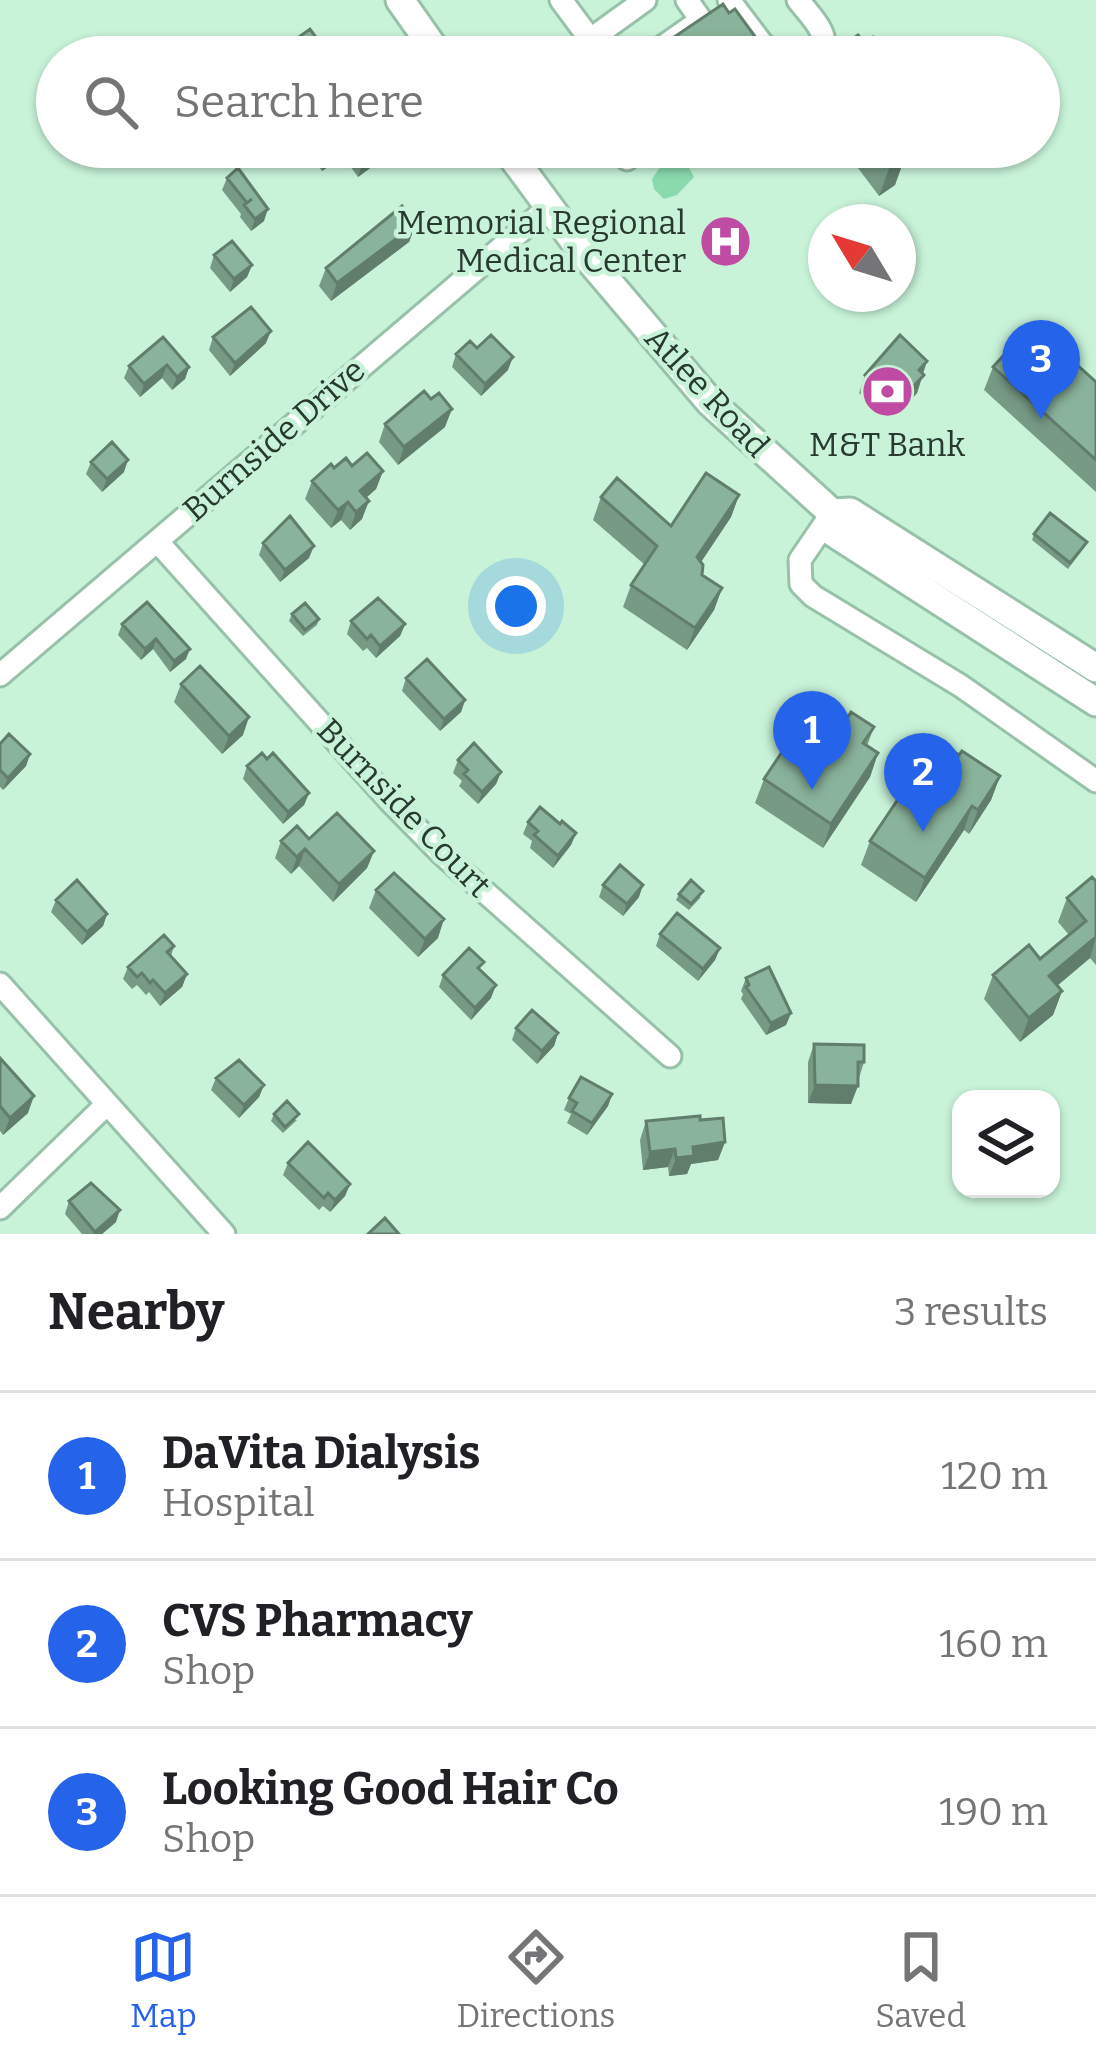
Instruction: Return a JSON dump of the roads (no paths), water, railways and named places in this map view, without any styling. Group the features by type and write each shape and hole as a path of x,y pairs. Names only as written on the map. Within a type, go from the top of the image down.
{"main road":[{"path":"400,0 425,36"},
{"name":"Atlee Road","path":"520,168 580,250 710,402 832,513 834,533 1096,702"},
{"name":"Atlee Road","path":"832,513 850,512 1096,668"}],"street":[{"path":"561,0 587,36"},
{"path":"596,36 645,0"},
{"path":"678,36 700,20 687,0"},
{"path":"729,0 756,36"},
{"path":"798,0 825,36"},
{"name":"Burnside Drive","path":"0,675 549,207"},
{"path":"832,513 800,560 801,584 813,596 961,686 1096,781"},
{"name":"Burnside Court","path":"157,541 442,854 670,1056"},
{"path":"0,984 224,1234"},
{"path":"0,1208 107,1104"}],"place":[{"name":"Memorial Regional Medical Center","path":"725,242"},
{"name":"M&T Bank","path":"887,391"},
{"name":"Looking Good Hair Co","path":"1041,419"},
{"name":"DaVita Dialysis","path":"812,790"},
{"name":"CVS Pharmacy","path":"923,832"}]}
